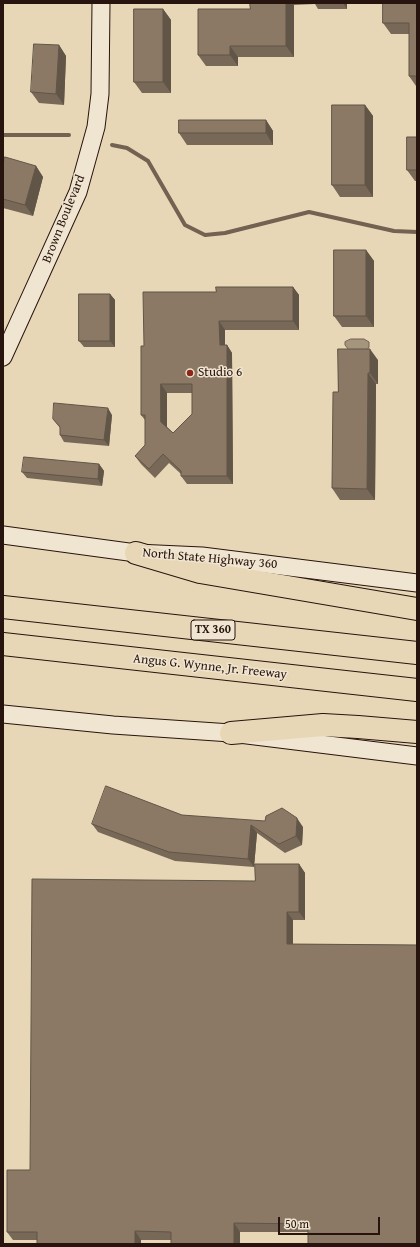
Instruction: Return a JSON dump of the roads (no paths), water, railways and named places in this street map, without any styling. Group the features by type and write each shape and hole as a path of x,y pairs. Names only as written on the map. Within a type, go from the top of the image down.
{"highway":[{"path":"136,553 200,572 417,609"},
{"name":"TX 360","path":"3,607 417,653"},
{"name":"Angus G. Wynne, Jr. Freeway","path":"3,644 417,690"},
{"path":"231,733 323,725 358,726 417,732"}],"main road":[{"name":"Brown Boulevard","path":"3,357 78,192 96,127 100,94 101,3"},
{"name":"North State Highway 360","path":"3,535 136,553 202,556 417,583"},
{"path":"3,714 113,725 231,733 417,756"}],"waterway":[{"path":"3,135 69,135"},
{"path":"112,145 127,148 148,161 185,225 205,235 225,233 309,212 394,231 417,232"}],"place":[{"name":"Studio 6","path":"190,373"}]}
